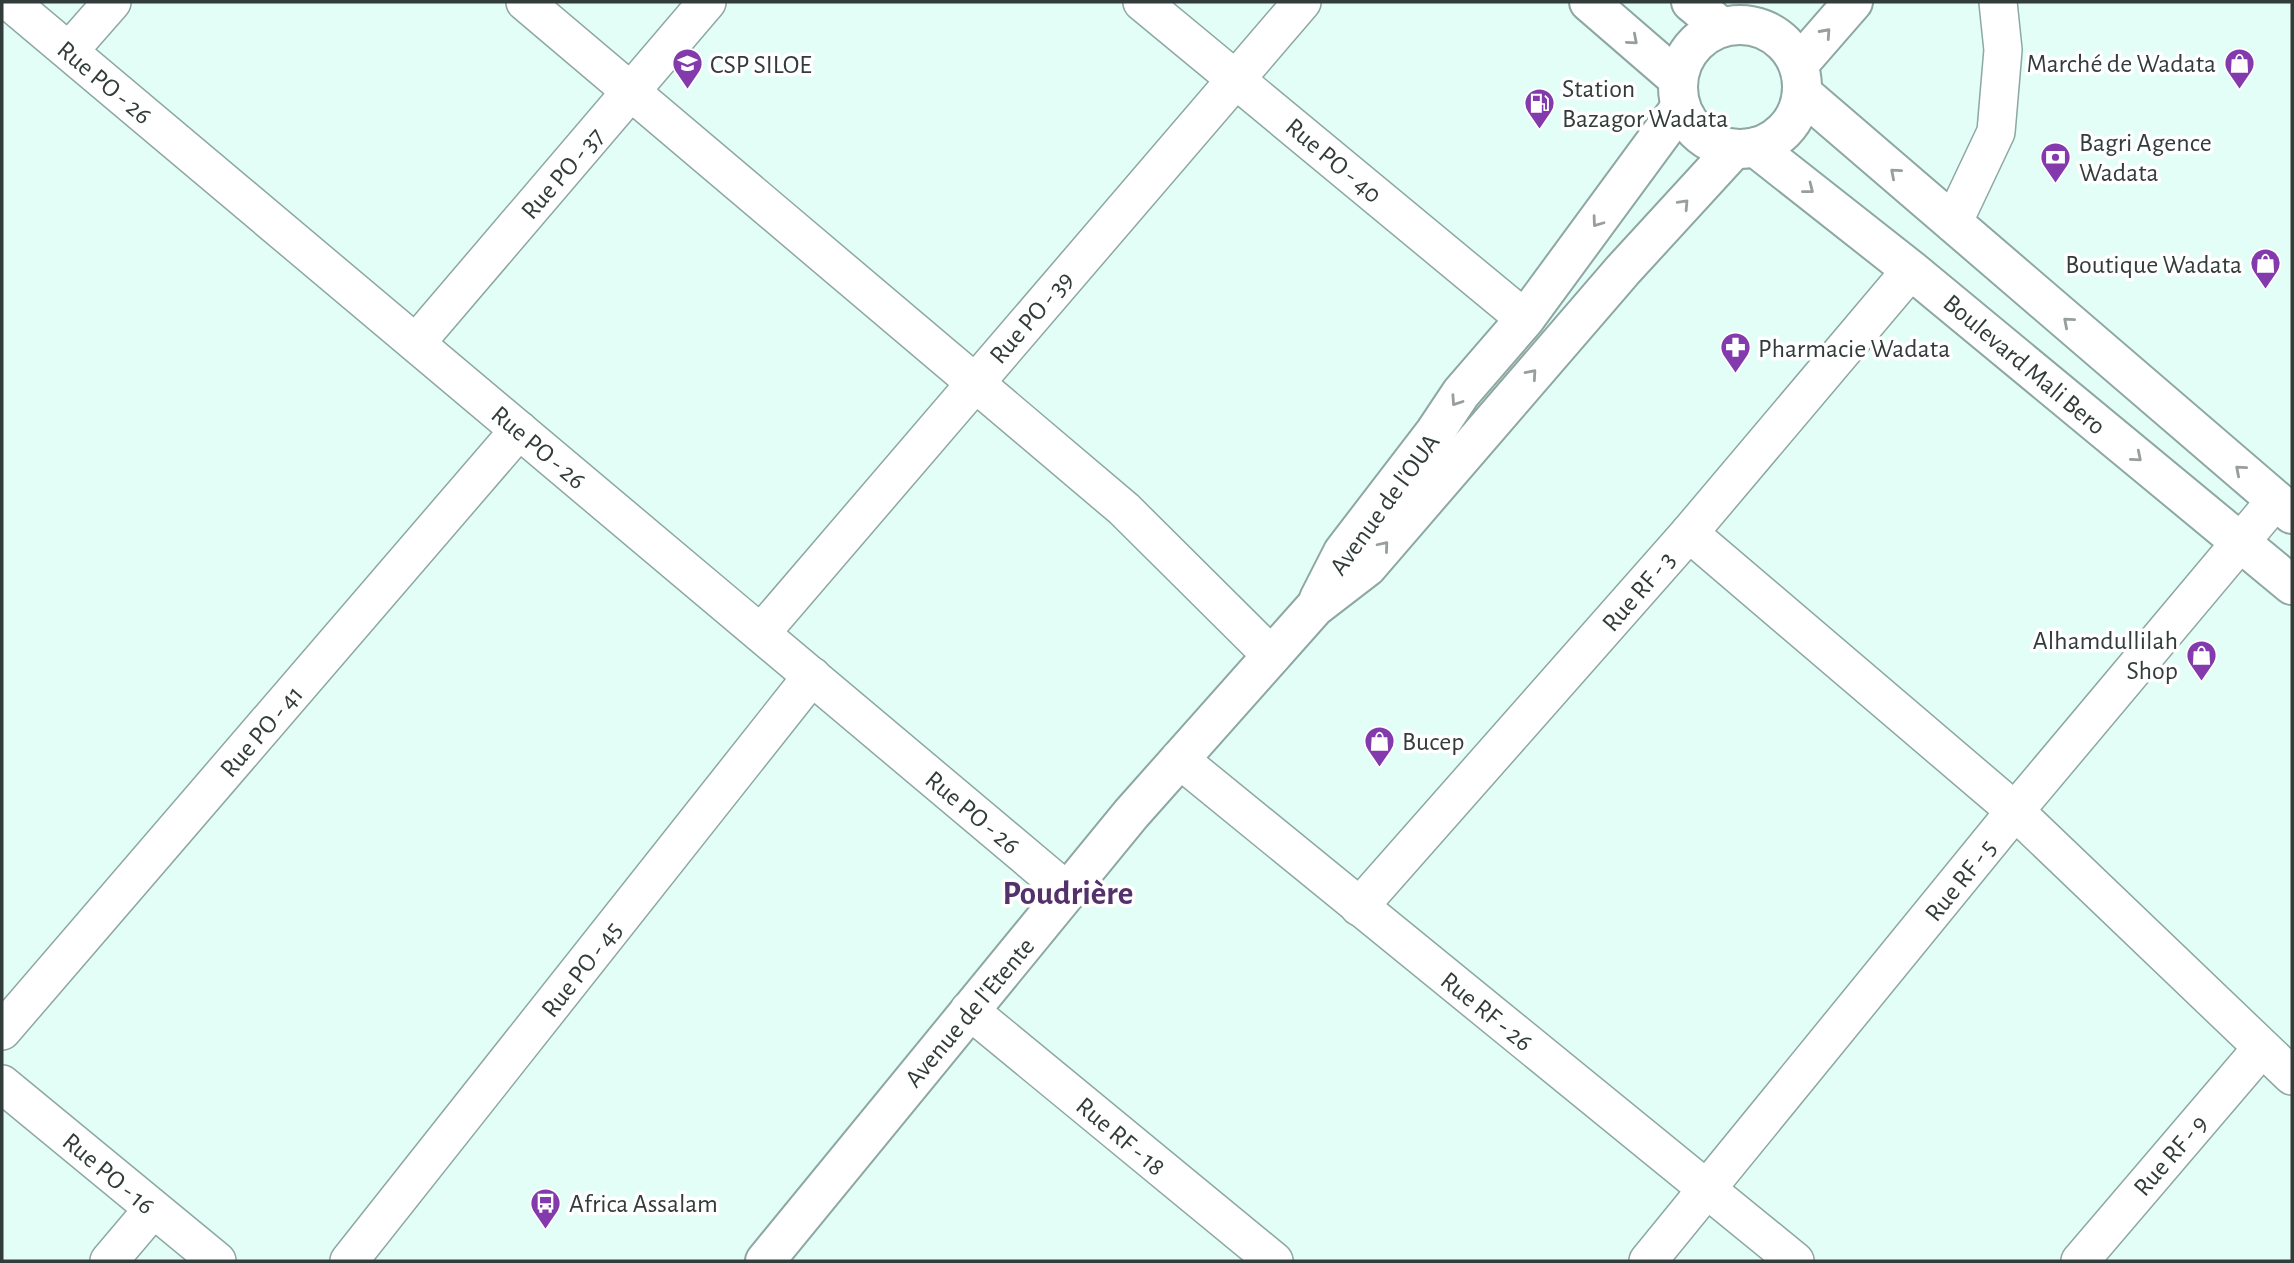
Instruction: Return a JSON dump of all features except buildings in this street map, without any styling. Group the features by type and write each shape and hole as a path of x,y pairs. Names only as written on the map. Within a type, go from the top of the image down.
{"main road":[{"path":"1589,2 1679,93 1696,131 1720,146 1745,148 1781,134 1791,122 1800,78 1853,2"},
{"path":"1691,2 1746,18 1781,40 1800,78 1953,223 2284,508"},
{"path":"1679,93 1681,65 1696,41 1746,18"},
{"name":"Avenue de l'OUA","path":"1315,607 1343,552 1428,442 1461,393 1525,319 1679,93"},
{"name":"Avenue de l'OUA","path":"1315,607 1367,567 1542,362 1745,148"},
{"name":"Boulevard Mali Bero","path":"1745,148 1911,270 2292,585"},
{"name":"Avenue de l'Etente","path":"765,1261 969,1010 1179,760 1315,607"}],"street":[{"name":"Rue PO - 26","path":"10,2 1068,892"},
{"path":"69,51 112,2"},
{"path":"524,2 1124,509 1272,656"},
{"name":"Rue PO - 37","path":"416,343 707,2"},
{"name":"Rue PO - 40","path":"1142,2 1525,319"},
{"name":"Rue PO - 39","path":"761,633 1302,2"},
{"path":"1953,223 1996,132 2003,50 1998,2"},
{"name":"Rue RF - 3","path":"1359,907 1689,533 1911,270"},
{"name":"Rue PO - 41","path":"2,1031 519,430"},
{"name":"Rue RF - 5","path":"1648,1261 1708,1191 2015,811 2241,544 2284,508"},
{"path":"1689,533 2015,811 2292,1076"},
{"name":"Rue PO - 45","path":"349,1261 812,676"},
{"name":"Rue RF - 26","path":"1179,760 1795,1261"},
{"name":"Rue RF - 18","path":"969,1010 1274,1261"},
{"name":"Rue RF - 9","path":"2080,1261 2261,1049"},
{"name":"Rue PO - 16","path":"2,1084 217,1261"},
{"path":"109,1261 153,1209"}],"place":[{"name":"Marché de Wadata","path":"2239,90"},
{"name":"CSP SILOE","path":"687,91"},
{"name":"Station Bazagor Wadata","path":"1539,130"},
{"name":"Bagri Agence Wadata","path":"2056,184"},
{"name":"Boutique Wadata","path":"2265,291"},
{"name":"Pharmacie Wadata","path":"1735,375"},
{"name":"Alhamdullilah Shop","path":"2201,682"},
{"name":"Bucep","path":"1379,768"},
{"name":"Africa Assalam","path":"546,1230"}],"district":[{"name":"Poudrière","path":"1068,892"}]}
